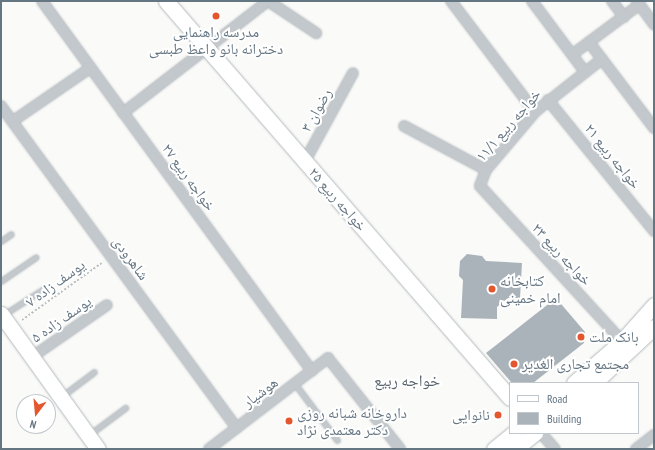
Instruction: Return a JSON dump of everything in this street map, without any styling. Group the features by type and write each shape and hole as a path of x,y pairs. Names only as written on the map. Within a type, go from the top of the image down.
{"street":[{"name":"خواجه ربیع ۲۷","path":"42,1 312,371"},
{"name":"خواجه ربیع ۲۵","path":"166,1 509,397"},
{"path":"123,113 209,49 268,1 316,33"},
{"path":"451,1 535,112"},
{"path":"532,1 585,72"},
{"path":"616,2 624,17"},
{"path":"573,54 624,17 638,3 654,24"},
{"path":"589,42 654,128"},
{"name":"خواجه ربیع ۱۱/۱","path":"480,186 486,170 535,112 548,100 602,59"},
{"path":"13,121 90,68"},
{"name":"رضوان ۳","path":"305,161 353,73"},
{"name":"خواجه ربیع ۲۱","path":"548,100 654,231"},
{"name":"شاهرودی","path":"1,106 237,428"},
{"path":"404,126 486,170"},
{"name":"خواجه ربیع ۲۳","path":"480,186 622,341"},
{"name":"یوسف زاده ۵","path":"32,357 107,305"},
{"path":"575,382 622,341 654,305"},
{"path":"2,315 95,445"},
{"path":"595,382 654,329"},
{"name":"هوشیار","path":"209,449 328,358 400,449"},
{"path":"494,449 513,434"},
{"path":"636,449 654,435"},
{"path":"515,449 532,438 555,449"}],"lane":[{"path":"1,241 11,234"},
{"path":"1,281 36,257"},
{"path":"2,315 45,288"},
{"path":"61,396 94,372"},
{"path":"295,384 337,440"},
{"path":"95,445 125,408"}],"path":[{"name":"یوسف زاده ۷","path":"12,328 111,256"}],"building":[{"name":"کتابخانه امام خمینی","path":"467,254 482,256 486,261 522,263 520,298 508,298 497,307 497,319 461,318 463,280 459,276 460,261"},
{"path":"556,298 585,332 584,343 534,382 511,382 486,353"}],"place":[{"name":"مدرسه راهنمایی دخترانه بانو واعظ طبسی","path":"216,16"},
{"name":"کتابخانه امام خمینی","path":"492,289"},
{"name":"بانک ملت","path":"581,337"},
{"name":"مجتمع تجاری الغدیر","path":"514,364"},
{"name":"نانوایی","path":"498,415"},
{"name":"داروخانه شبانه روزی دکتر معتمدی نژاد","path":"289,421"}],"district":[{"name":"خواجه ربیع","path":"407,380"}]}
